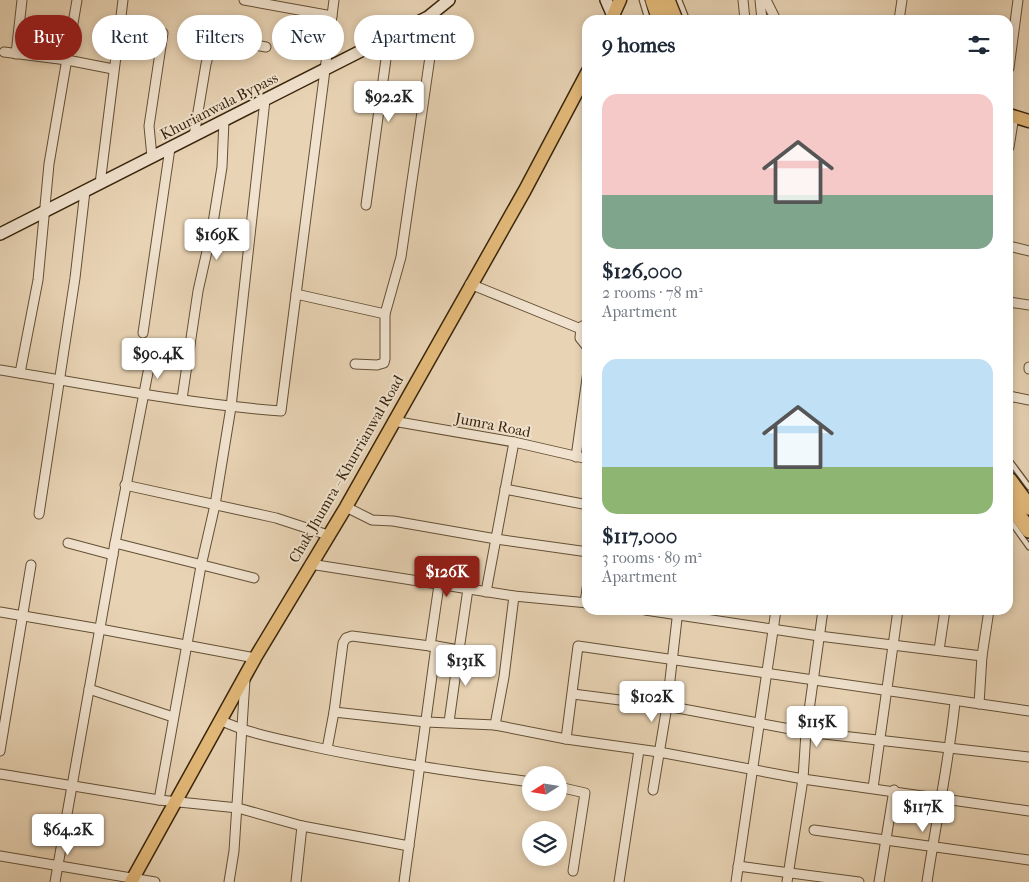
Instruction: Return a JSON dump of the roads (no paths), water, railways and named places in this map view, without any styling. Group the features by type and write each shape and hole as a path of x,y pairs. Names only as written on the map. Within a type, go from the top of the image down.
{"highway":[{"path":"653,0 658,15"},
{"path":"667,0 672,15"},
{"path":"1013,485 1029,507"},
{"path":"1013,508 1029,530"}],"main road":[{"name":"Khurianwala Bypass","path":"430,15 449,0"},
{"path":"606,0 611,15"},
{"path":"613,15 620,0"},
{"name":"Khurianwala Bypass","path":"0,234 354,55"},
{"name":"Chak Jhumra - Khurrianwal Road","path":"133,881 245,680 255,658 346,507 470,284 525,190 582,82"},
{"path":"1013,116 1029,118"}],"street":[{"path":"20,15 22,0"},
{"path":"74,15 77,0"},
{"path":"100,184 123,0"},
{"path":"244,0 326,15"},
{"path":"332,15 334,0"},
{"path":"743,0 745,15"},
{"path":"760,0 762,15"},
{"path":"766,0 774,15"},
{"path":"900,15 902,0"},
{"path":"1013,38 1018,0"},
{"path":"194,136 206,64 213,39 266,47"},
{"path":"4,52 15,54"},
{"path":"20,373 38,280 49,164 67,60 113,69"},
{"path":"152,158 149,126 159,60"},
{"path":"0,370 143,395 231,407 281,410 326,60"},
{"path":"366,205 386,60"},
{"path":"355,364 377,365 384,363 385,314 401,257 430,60"},
{"path":"159,800 200,566 215,505 231,407 265,100"},
{"path":"182,399 198,291 212,229 222,167 224,120"},
{"path":"144,333 170,148"},
{"path":"39,514 75,278 85,191"},
{"path":"1013,247 1029,251"},
{"path":"470,284 582,325"},
{"path":"296,294 385,314"},
{"path":"1013,303 1029,305"},
{"path":"55,882 125,486 150,362"},
{"path":"1013,397 1029,400"},
{"path":"576,457 582,414"},
{"name":"Jumra Road","path":"393,421 514,442 582,458"},
{"path":"486,592 514,442"},
{"path":"125,486 276,518 328,535"},
{"path":"505,489 582,504"},
{"path":"346,507 372,520 393,521 496,540 582,551"},
{"path":"68,543 113,556"},
{"path":"115,544 254,578"},
{"path":"310,564 514,596 582,603"},
{"path":"0,751 31,565"},
{"path":"404,882 426,722 439,585"},
{"path":"449,722 468,589"},
{"path":"495,725 504,677 514,596"},
{"path":"0,612 100,628 255,658"},
{"path":"653,790 674,659 677,615"},
{"path":"694,615 819,636 982,656"},
{"path":"736,882 775,615"},
{"path":"788,878 803,779 806,732 822,615"},
{"path":"873,788 897,615"},
{"path":"939,650 944,615"},
{"path":"979,704 982,656 988,615"},
{"path":"327,750 343,643 346,638 352,636 459,650"},
{"path":"566,739 578,646 956,702 1029,711"},
{"path":"229,882 238,808 245,680"},
{"path":"89,689 174,717"},
{"path":"573,694 667,706 806,732 950,747 1029,758"},
{"path":"927,882 956,702"},
{"path":"334,712 426,722 495,725 566,739 659,752 803,779 894,790 1029,811"},
{"path":"222,721 242,731 327,750 420,767 522,781"},
{"path":"619,882 639,750"},
{"path":"0,774 159,800 238,808 302,826 409,846"},
{"path":"568,789 585,793 573,871"},
{"path":"879,882 894,790"},
{"path":"296,882 302,826"},
{"path":"814,830 1029,860"},
{"path":"0,856 133,881 155,882"},
{"path":"738,866 788,878 859,882"}],"lane":[{"path":"642,0 646,15"},
{"path":"679,0 685,15"},
{"path":"1013,465 1029,487"},
{"path":"1013,525 1029,547"}]}
